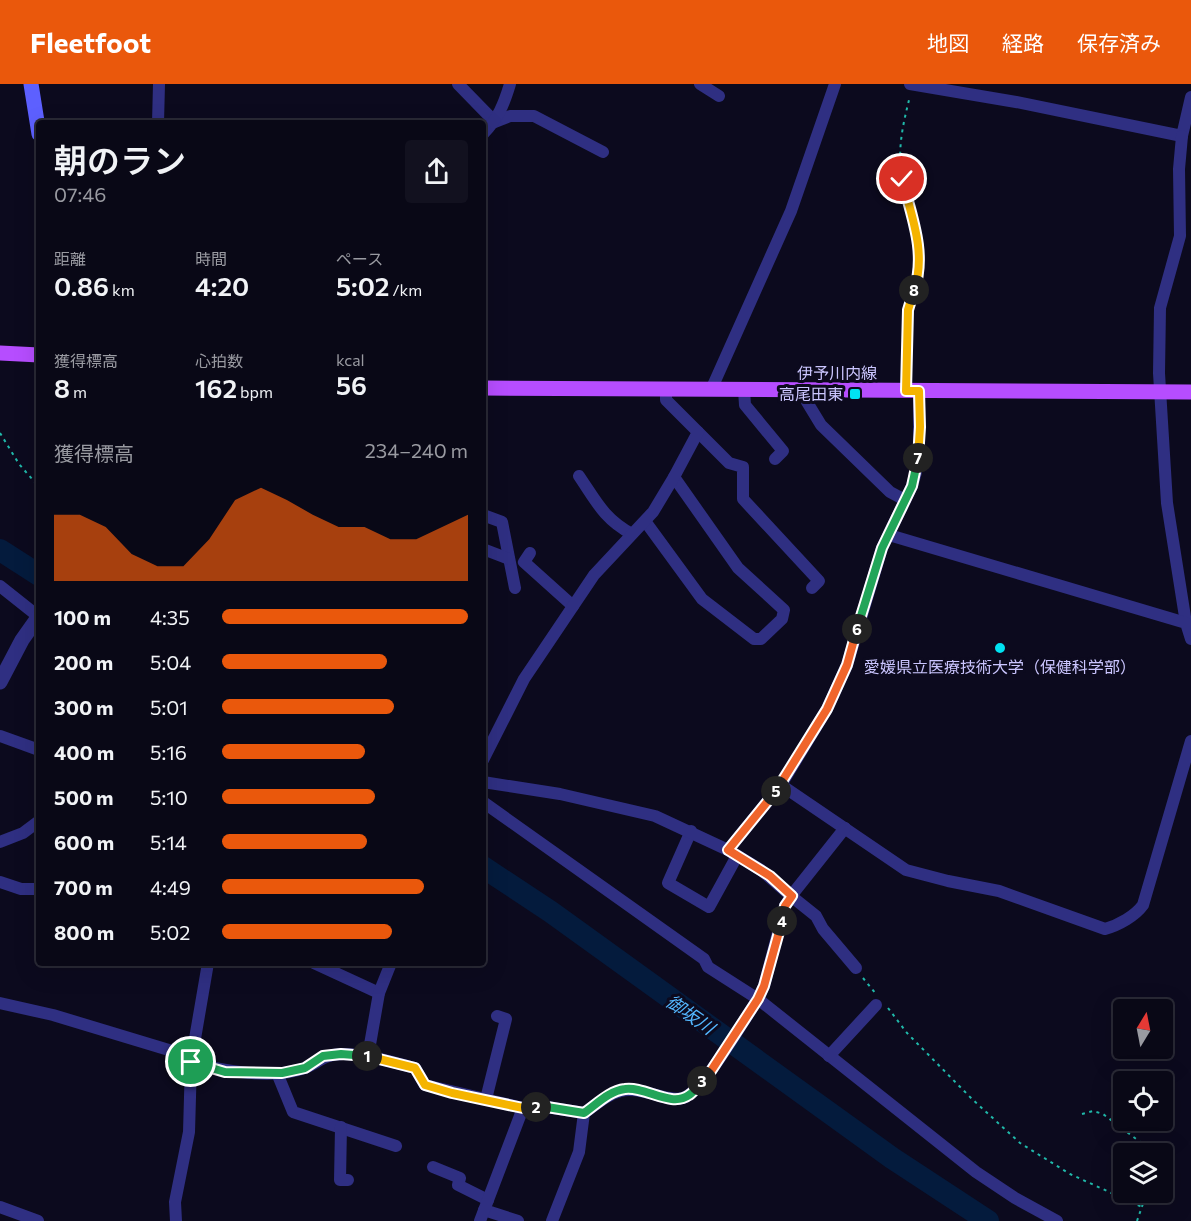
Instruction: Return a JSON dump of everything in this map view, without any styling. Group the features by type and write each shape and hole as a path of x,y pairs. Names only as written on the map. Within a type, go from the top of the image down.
{"main road":[{"path":"31,84 37,120"},
{"path":"0,353 36,355"},
{"name":"伊予川内線","path":"486,388 1191,392"}],"street":[{"path":"158,120 159,84"},
{"path":"458,84 495,122"},
{"path":"495,122 510,84"},
{"path":"700,84 719,96"},
{"path":"711,390 791,211 835,84"},
{"path":"911,84 1016,102 1182,136"},
{"path":"1191,97 1182,136 1179,169 1180,236 1160,308 1160,391 1165,441 1167,503 1185,623 1191,639"},
{"path":"486,131 495,122 510,116 534,116 603,152"},
{"path":"666,389 666,400 729,463 742,467 743,499 819,581 813,588"},
{"path":"744,390 745,405 783,451 775,459"},
{"path":"805,390 807,402 821,425 890,492 905,500"},
{"path":"691,831 668,883 709,907 733,853 781,784 827,709 847,665 882,548 912,486 919,449 913,391"},
{"path":"486,754 524,679 594,575 653,512 698,432"},
{"path":"579,476 603,512 616,525 632,534"},
{"path":"645,520 702,599 754,639 761,639 782,619 784,610 738,568 674,477"},
{"path":"486,516 502,522 515,588"},
{"path":"889,535 1185,623"},
{"path":"486,551 510,563 527,557 573,606"},
{"path":"0,586 36,615"},
{"path":"0,682 18,647 36,621"},
{"path":"0,736 36,749"},
{"path":"781,784 906,870 999,891 1105,929 1113,927 1138,912 1143,905 1191,741"},
{"path":"486,782 628,808 656,816 691,831 770,876 816,916 823,929 856,968"},
{"path":"486,804 704,959 708,967 829,1056 976,1172 1015,1198 1057,1221"},
{"path":"0,842 23,833 36,823"},
{"path":"0,1003 52,1015 225,1072 277,1073 305,1068 323,1056 341,1054 368,1056 415,1068 425,1085 523,1108 547,1107 584,1113 610,1094 626,1089 681,1099 690,1095 707,1077 756,1002 764,986 785,906 845,828"},
{"path":"0,882 21,889 36,889"},
{"path":"176,1221 175,1202 189,1132 191,1060 207,966"},
{"path":"322,966 379,993"},
{"path":"368,1056 379,993 390,966"},
{"path":"829,1056 880,1002"},
{"path":"486,1099 506,1019 498,1016"},
{"path":"277,1073 293,1112 396,1146"},
{"path":"484,1210 523,1108"},
{"path":"552,1221 579,1152 584,1113"},
{"path":"340,1127 340,1180 348,1180"},
{"path":"433,1167 460,1178 458,1185 484,1210 518,1221"},
{"path":"0,1207 38,1221"}],"path":[{"path":"911,84 900,134 900,153 902,179 916,232 920,258 908,310 913,391"},
{"path":"0,433 36,483"},
{"path":"856,968 880,1002 908,1033 972,1099 1020,1143 1070,1174 1142,1207"},
{"path":"1082,1114 1093,1111 1102,1113 1142,1143"},
{"path":"1137,1221 1143,1203"}],"waterway":[{"name":"御坂川","path":"0,550 36,573"},
{"name":"御坂川","path":"486,869 551,912 892,1158 988,1221"}],"place":[{"name":"高尾田東","path":"855,394"},
{"name":"愛媛県立医療技術大学（保健科学部）","path":"1000,648"}],"route":[{"path":"191,1062 225,1072 282,1073 305,1068 323,1056 341,1054 368,1056 415,1068 425,1085 452,1093 523,1108 547,1107 584,1113 610,1094 626,1089 681,1099 690,1095 707,1077 758,999 764,986 785,906 792,896 770,876 728,850 781,784 827,709 847,665 882,548 912,486 916,472 920,427 919,391 906,391 908,310 919,272 920,258 916,232 902,179"}]}
